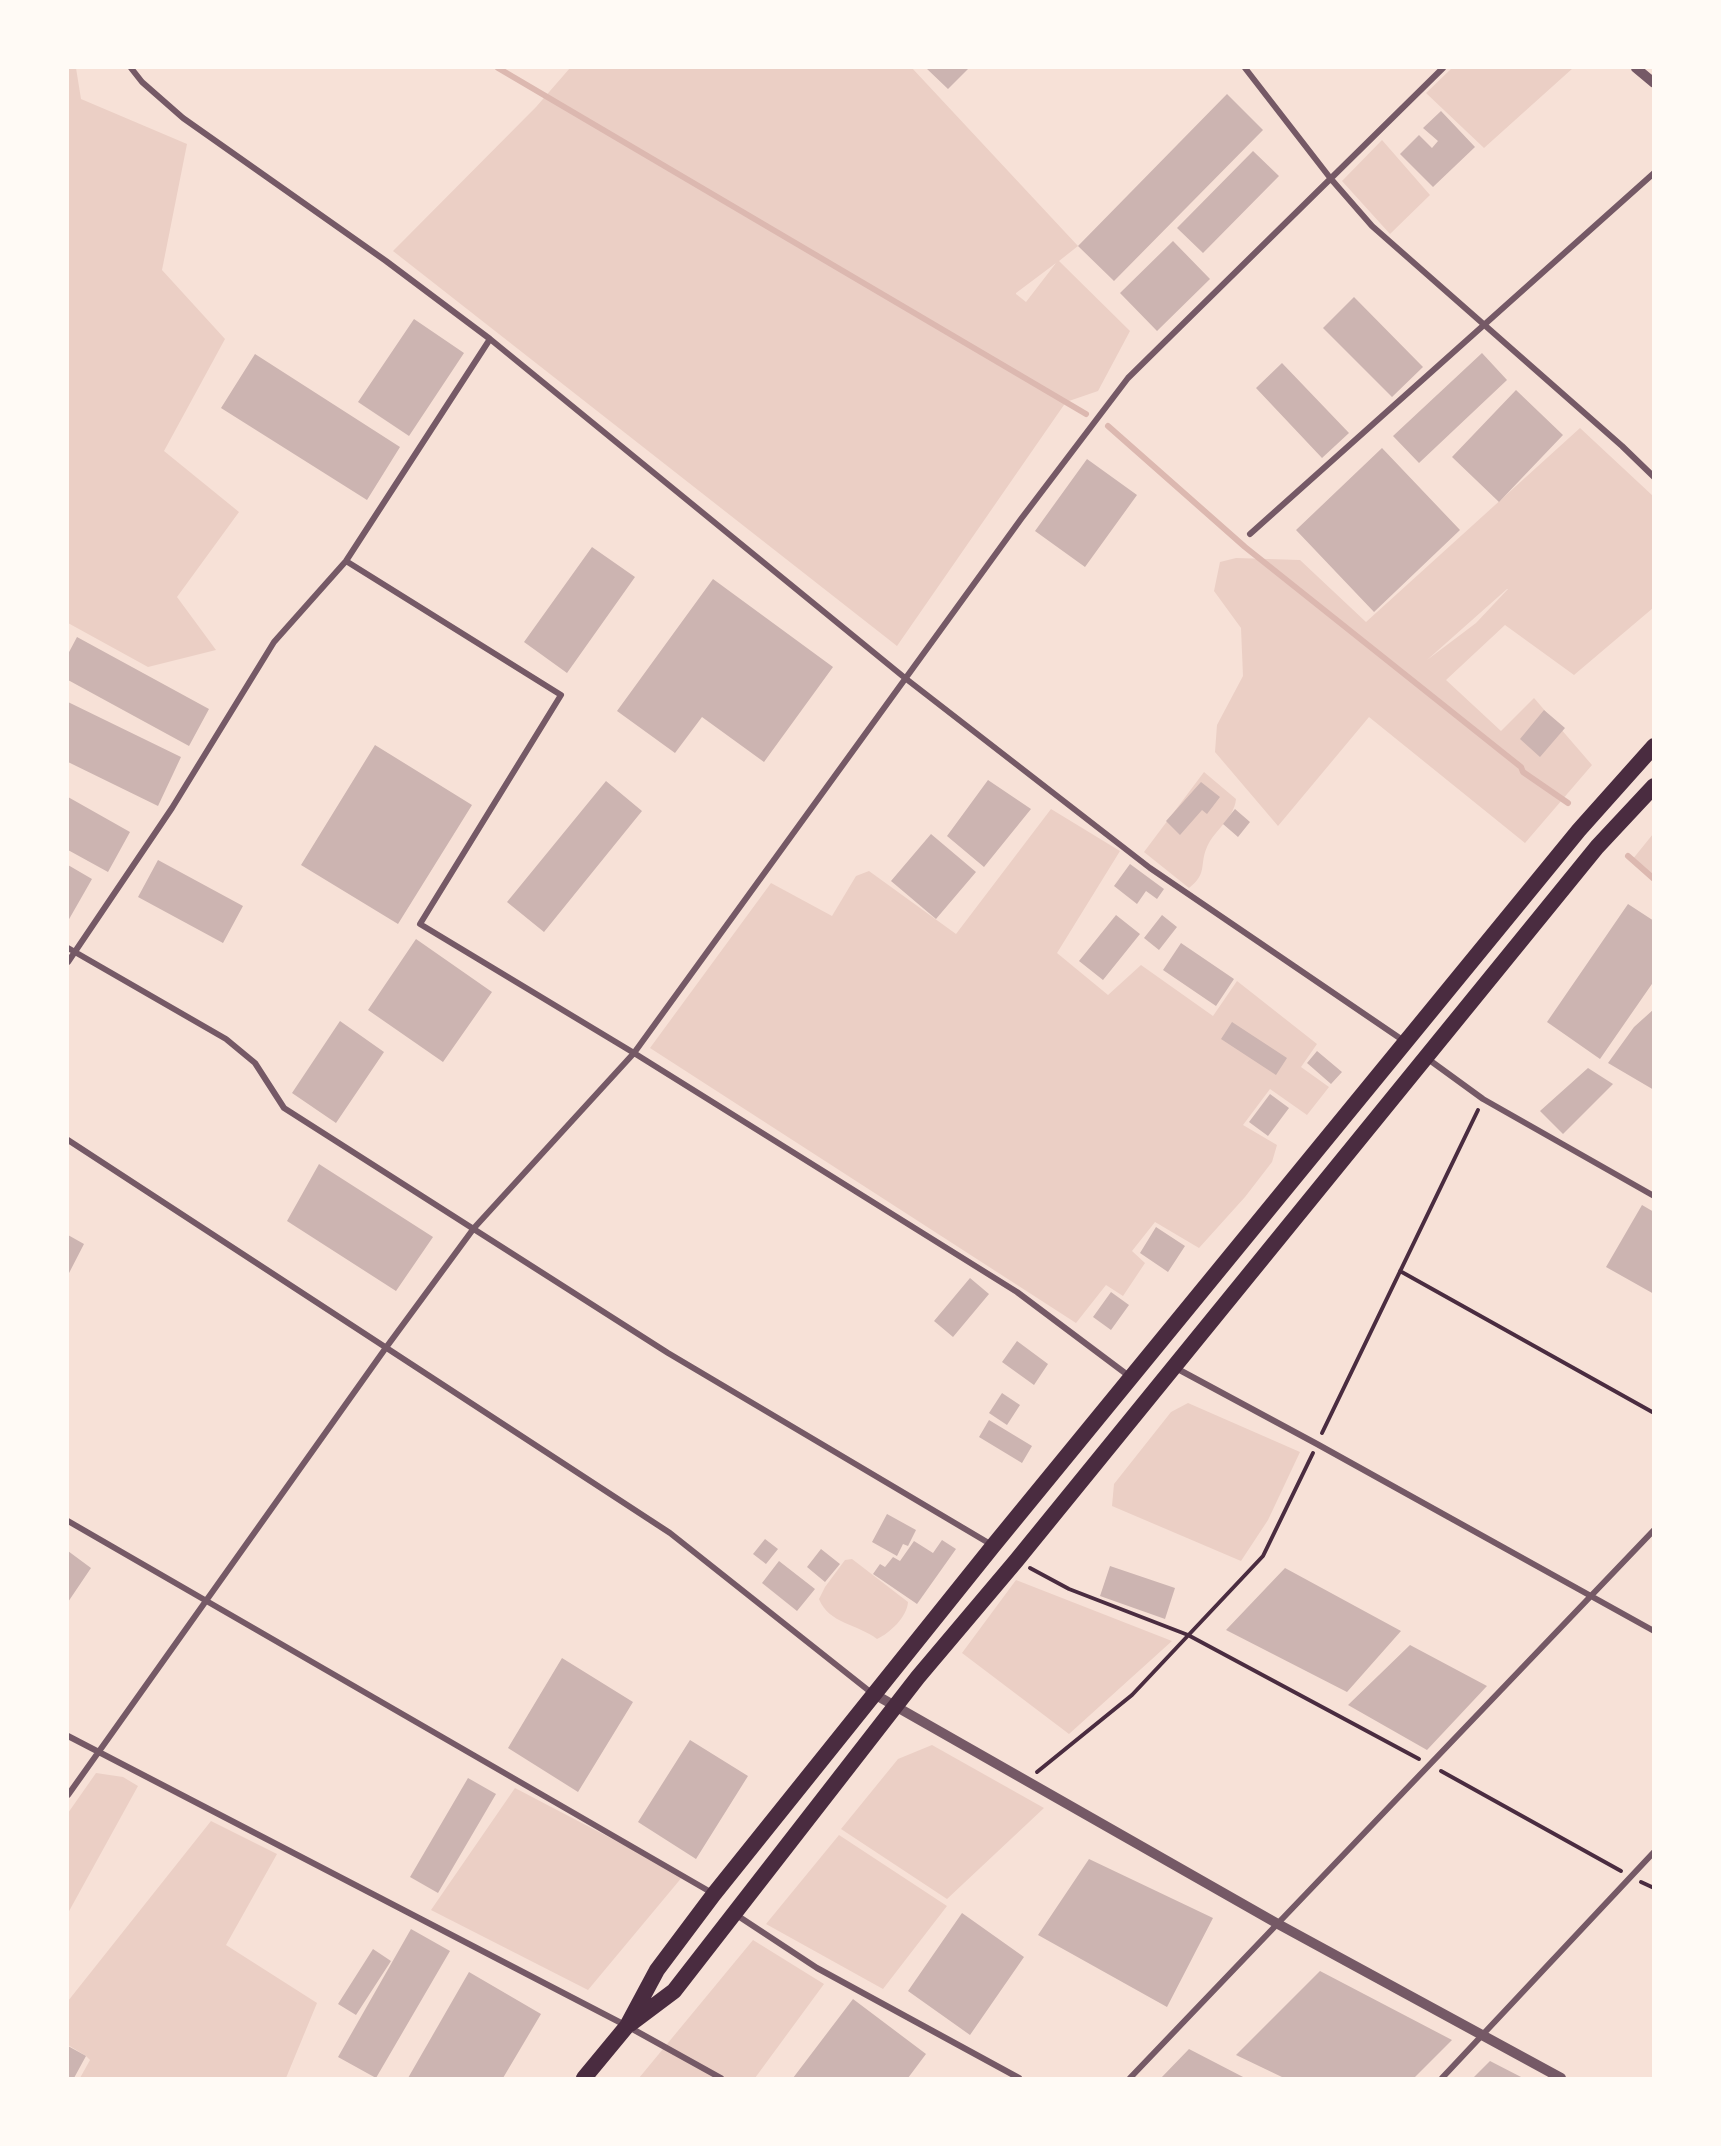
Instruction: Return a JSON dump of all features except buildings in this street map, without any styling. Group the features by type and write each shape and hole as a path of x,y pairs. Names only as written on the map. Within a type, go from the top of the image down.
{"highway":[{"path":"584,2079 627,2026 657,1970 714,1894 874,1694 1579,830 1653,746"},
{"path":"627,2026 674,1991 918,1677 1017,1561 1597,847 1653,786"}],"street":[{"path":"131,68 142,82 183,118 386,261 490,339 905,678 1150,868 1406,1042"},
{"path":"1245,68 1331,179 1372,226 1622,446 1653,477"},
{"path":"68,1795 205,1600 474,1228 634,1053 905,678 1128,378 1443,68"},
{"path":"1636,68 1653,83"},
{"path":"1250,534 1653,173"},
{"path":"68,962 172,808 274,642 346,561 490,339"},
{"path":"346,561 561,695 420,924 634,1053 1017,1292 1131,1377"},
{"path":"68,948 226,1039 255,1063 284,1108 668,1353 993,1546"},
{"path":"1425,1056 1483,1099 1653,1196"},
{"path":"68,1140 670,1533 874,1694 1278,1924 1561,2079"},
{"path":"1173,1367 1317,1444 1653,1631"},
{"path":"68,1521 714,1894"},
{"path":"1130,2079 1653,1530"},
{"path":"68,1736 627,2026 720,2079"},
{"path":"1442,2079 1653,1852"},
{"path":"735,1913 817,1968 1019,2079"}],"path":[{"path":"1025,1782 1132,1695 1263,1556 1483,1099"},
{"path":"1400,1271 1653,1413"},
{"path":"1017,1561 1069,1589 1188,1635 1429,1764 1653,1888"}],"shaded area":[{"path":"68,68 76,68 81,99 187,144 162,270 225,339 164,451 239,512 177,597 216,650 148,667 68,623"},
{"path":"570,68 912,68 1078,246 1059,261 1130,331 1098,391 1066,402 897,646 393,251 536,107","holes":["1056,263 1026,302 1016,293"]},
{"path":"1452,68 1573,68 1484,148 1426,93"},
{"path":"1382,140 1430,195 1390,234 1342,181"},
{"path":"1580,428 1653,496 1653,608 1574,675 1505,625 1446,680 1501,731 1534,698 1592,765 1525,843 1369,717 1278,826 1215,752 1217,725 1243,676 1241,628 1214,591 1220,562 1236,558 1300,560 1366,622","holes":["1508,589 1476,623 1427,660"]},
{"path":"1204,772 1236,799 1232,812 1207,847 1199,878 1189,888 1144,852"},
{"path":"1051,809 1120,851 1057,953 1108,995 1141,965 1213,1016 1237,981 1317,1044 1301,1067 1329,1087 1307,1115 1270,1089 1243,1125 1277,1145 1272,1162 1245,1197 1199,1248 1155,1222 1132,1251 1145,1263 1123,1296 1106,1285 1076,1323 650,1048 771,883 832,916 856,876 869,871 956,934"},
{"path":"1653,834 1653,879 1632,860"},
{"path":"1188,1403 1300,1452 1268,1520 1241,1561 1112,1506 1114,1484 1171,1412"},
{"path":"852,1559 908,1602 905,1613 897,1624 877,1639 837,1619 830,1614 819,1599 845,1560"},
{"path":"1016,1580 1172,1641 1069,1734 962,1653"},
{"path":"932,1745 1044,1808 947,1899 841,1829 898,1759"},
{"path":"96,1773 123,1777 138,1786 68,1913 68,1813"},
{"path":"515,1788 683,1876 588,1990 431,1910"},
{"path":"211,1821 277,1854 226,1945 317,2003 286,2078 80,2078 90,2060 68,2045 68,2001"},
{"path":"839,1835 947,1906 883,1989 766,1924"},
{"path":"753,1940 824,1984 755,2078 639,2078"}],"waterway":[{"path":"498,68 1086,414"},
{"path":"1108,426 1245,547 1521,767 1523,772 1568,803"},
{"path":"1628,856 1654,879"}]}
